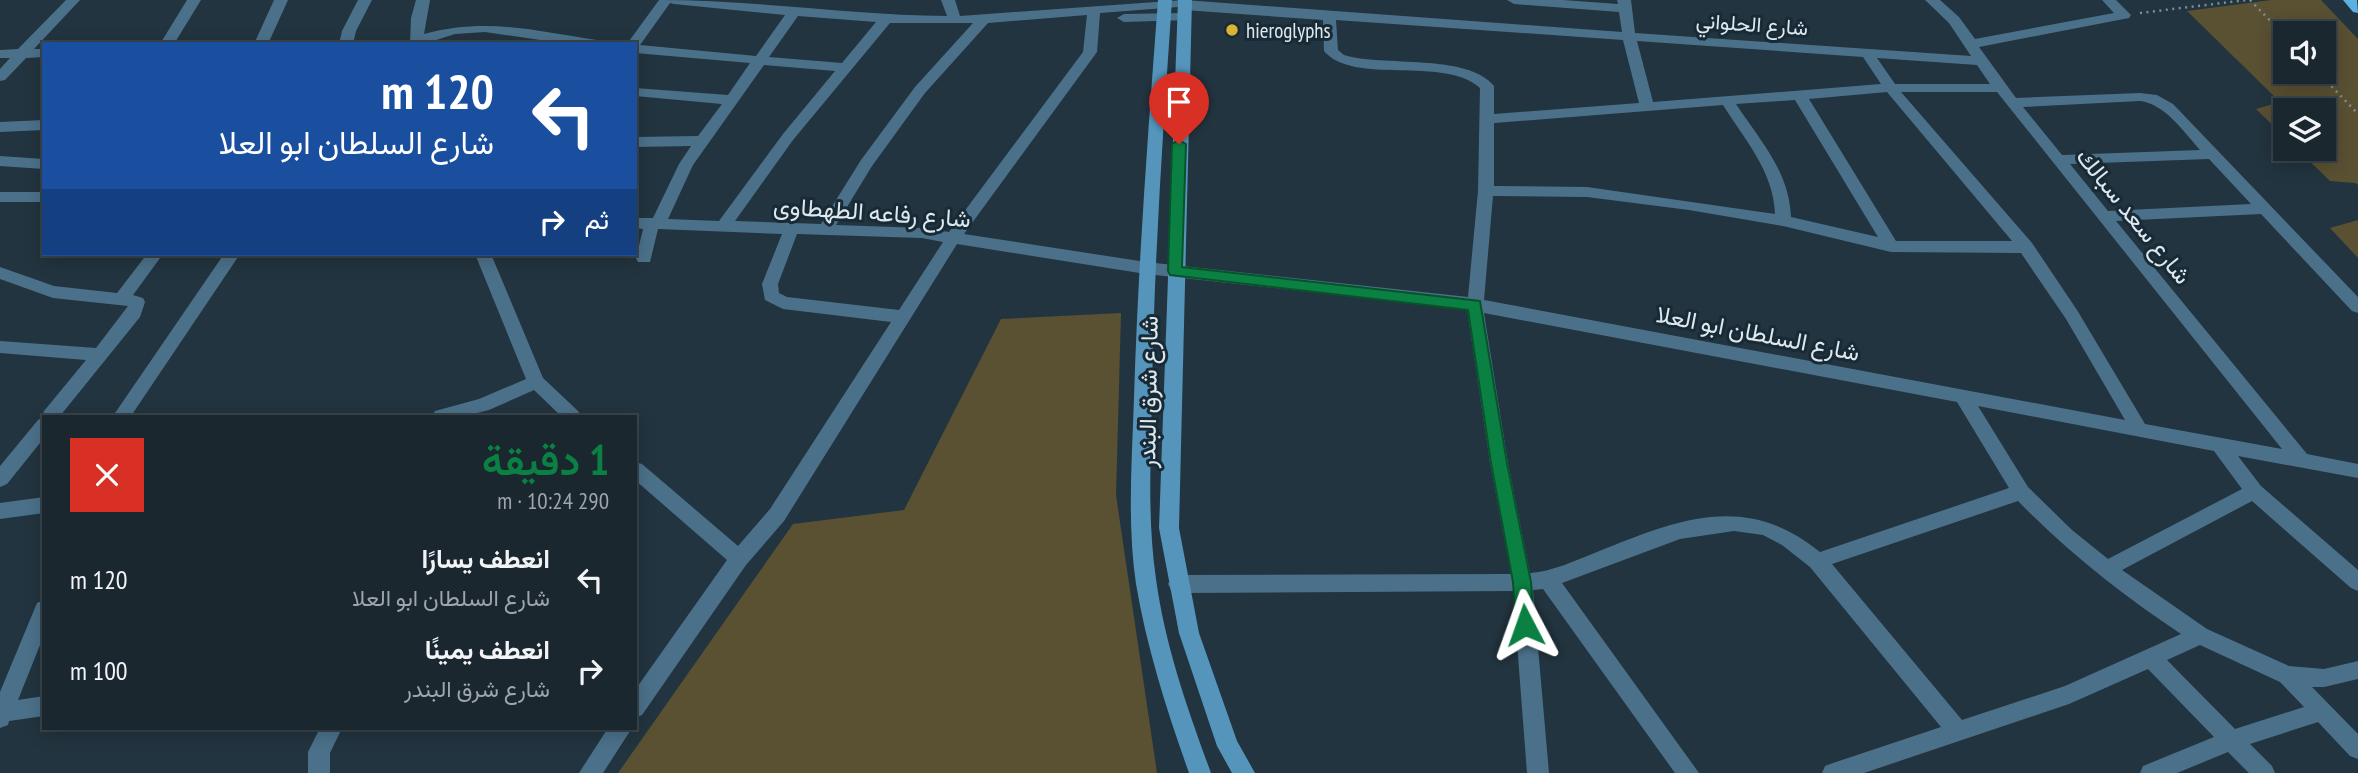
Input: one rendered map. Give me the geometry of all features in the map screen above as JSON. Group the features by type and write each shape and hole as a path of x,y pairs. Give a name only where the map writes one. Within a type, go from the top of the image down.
{"main road":[{"path":"2350,0 2358,9"},
{"name":"شارع شرق البندر","path":"1184,6 1169,528 1189,633 1228,746 1244,773"},
{"name":"شارع شرق البندر","path":"1164,7 1146,268 1140,529 1146,582 1173,699 1200,773"}],"street":[{"path":"0,77 73,0"},
{"path":"168,42 194,0"},
{"path":"262,42 281,0"},
{"path":"346,42 349,31 365,0"},
{"path":"423,0 417,42 472,28 581,42"},
{"path":"637,43 666,0"},
{"name":"شارع الحلواني","path":"674,0 886,19 955,20 1094,14 1184,6 1981,61"},
{"path":"948,0 955,20"},
{"path":"1021,0 1033,17"},
{"path":"1514,0 1624,5 1629,37 1647,105"},
{"name":"شارع سعد سبالك","path":"1932,0 1951,15 2012,103 2302,461"},
{"path":"2109,0 2124,15"},
{"path":"644,258 648,223 686,164 794,12"},
{"path":"637,705 740,559 777,515 953,238 1090,52 1094,14"},
{"path":"1971,44 2124,15"},
{"path":"1329,16 1331,51 1339,58 1352,62 1464,73 1482,80 1488,88 1486,191 1475,305 1499,463 1522,582 1538,773"},
{"path":"724,225 788,137 886,19"},
{"path":"826,228 866,163 920,90 984,19"},
{"path":"637,46 847,68"},
{"path":"0,54 42,53"},
{"path":"1868,54 1888,88 2026,247 2080,327 2139,429"},
{"path":"1487,119 1888,88 2002,88"},
{"path":"637,92 731,100"},
{"path":"1800,96 1891,246"},
{"path":"1726,99 1774,173 1782,195 1783,221"},
{"path":"2012,103 2151,99 2168,107 2358,307"},
{"path":"0,127 42,125"},
{"path":"637,142 703,141"},
{"path":"2059,160 2211,154"},
{"path":"0,161 42,164"},
{"path":"1486,191 1587,192 1783,221 1891,246 2026,247"},
{"path":"0,197 42,197"},
{"path":"2105,216 2263,209"},
{"name":"شارع رفاعه الطهطاوى","path":"648,223 922,233 1146,268"},
{"path":"792,227 770,284 771,296 783,303 905,317"},
{"path":"121,299 153,256"},
{"path":"123,415 231,256"},
{"path":"490,256 536,382 571,415"},
{"name":"شارع السلطان ابو العلا","path":"1146,268 1475,305 2358,471"},
{"path":"0,273 53,292 137,302 138,307 51,415"},
{"path":"0,346 100,355"},
{"path":"445,415 483,405 536,382"},
{"path":"1962,396 2021,492 2105,570 2200,635 2287,676 2324,678 2358,670"},
{"path":"0,479 42,427"},
{"path":"2220,445 2254,491 2358,582"},
{"path":"637,472 740,559"},
{"path":"2105,570 2254,491"},
{"path":"1817,561 2021,492"},
{"path":"0,511 42,505"},
{"path":"1178,584 1548,580 1702,524 1733,522 1759,526 1779,534 1817,561 1958,731"},
{"path":"1548,580 1688,773"},
{"path":"1,715 42,614"},
{"path":"1833,773 2069,694 2200,635"},
{"path":"2151,657 2264,773"},
{"path":"2287,676 2358,749"},
{"path":"1,715 42,706"},
{"path":"2151,773 2231,740 2320,712"},
{"path":"320,773 319,752 330,730"},
{"path":"590,773 620,730"}],"path":[{"path":"2124,15 2249,0 2273,24"},
{"path":"2329,84 2358,114"}],"shaded area":[{"path":"2271,0 2321,0 2358,39 2358,185 2330,181 2309,161 2336,161 2336,98 2276,98 2187,11"},
{"path":"2273,104 2273,125 2256,109"},
{"path":"2358,220 2358,258 2330,228"},
{"path":"1121,313 1116,495 1157,773 618,773 793,524 904,510 1001,319"}],"place":[{"name":"hieroglyphs","path":"1232,30"}],"route":[{"path":"1179,144 1175,271 1450,300 1475,305 1499,463 1522,582 1525,625"}]}
